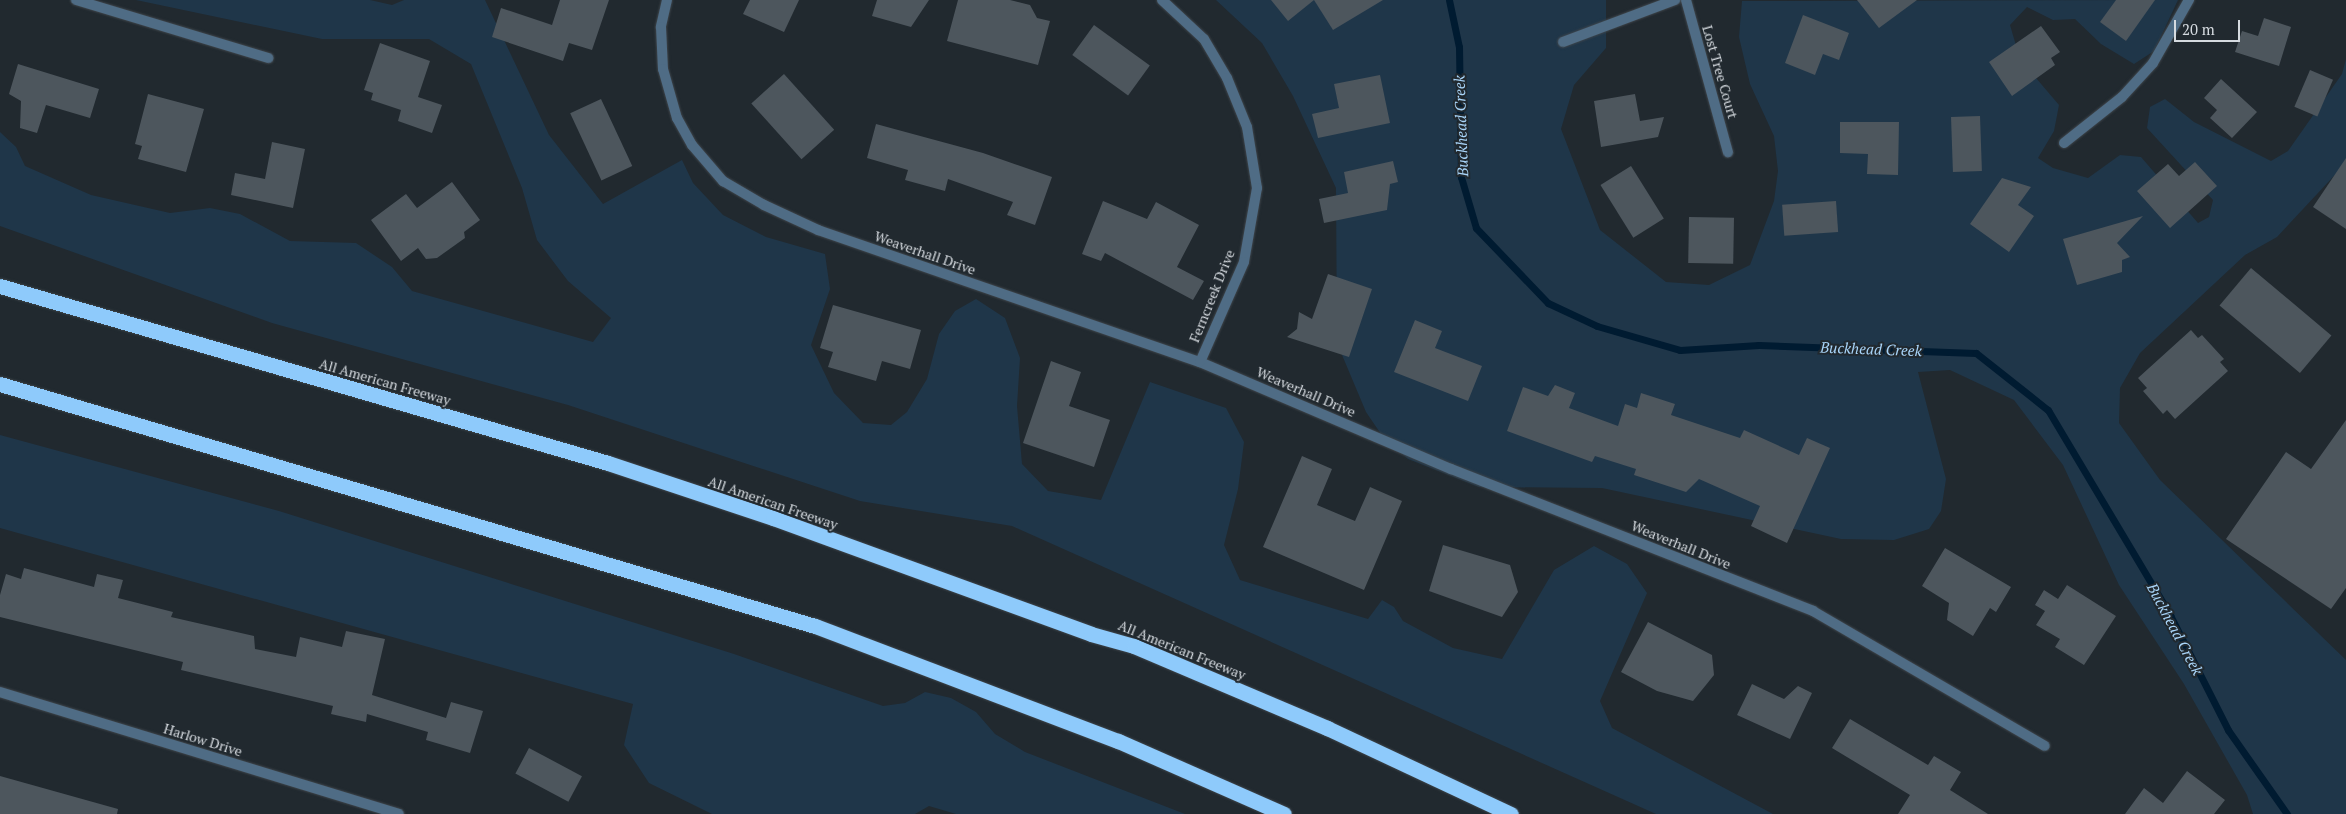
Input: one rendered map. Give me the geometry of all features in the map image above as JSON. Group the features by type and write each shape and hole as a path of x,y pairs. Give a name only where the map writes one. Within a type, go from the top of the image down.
{"highway":[{"name":"All American Freeway","path":"0,286 608,463 773,518 1209,676 1511,814"},
{"path":"0,384 815,626 1118,741 1284,814"}],"street":[{"path":"76,0 268,58"},
{"name":"Weaverhall Drive","path":"667,0 661,27 663,69 677,118 692,146 723,181 818,230 1200,362 1451,469 1813,611 2045,746"},
{"name":"Ferncreek Drive","path":"1162,0 1204,39 1227,78 1247,128 1257,188 1244,262 1200,362"},
{"path":"1563,42 1675,0"},
{"name":"Lost Tree Court","path":"1686,0 1728,152"},
{"path":"2064,142 2122,97 2153,63 2189,0"},
{"name":"Harlow Drive","path":"0,692 398,814"}],"shaded area":[{"path":"136,0 370,0 392,5 404,0 485,0 549,135 603,204 682,160 693,183 723,215 766,237 825,254 830,289 811,345 834,393 863,423 891,425 907,412 927,379 939,334 955,311 976,299 1005,318 1020,358 1017,406 1022,464 1048,491 1101,500 1150,382 1226,408 1244,442 1238,489 1224,545 1240,580 1368,619 1382,600 1394,607 1403,621 1453,648 1502,659 1554,570 1594,546 1627,564 1647,593 1600,701 1612,728 1773,814 1656,814 1012,526 860,501 568,405 272,323 0,226 0,132 16,147 25,166 91,195 170,213 210,208 240,214 290,241 356,243 392,267 412,291 593,342 611,318 568,281 537,240 522,188 471,64 429,39 322,39"},
{"path":"1216,0 1606,0 1606,48 1574,85 1561,129 1600,230 1666,282 1709,285 1750,265 1774,201 1778,171 1774,136 1750,84 1739,37 1742,1 2178,0 2154,51 2134,64 2101,44 2075,19 2053,20 2027,7 2010,25 2020,59 2059,105 2054,131 2038,158 2053,168 2088,178 2120,155 2141,157 2198,223 2209,217 2213,200 2147,128 2150,107 2165,99 2194,122 2271,161 2288,151 2342,74 2346,59 2346,163 2277,237 2245,255 2140,353 2120,388 2119,423 2160,480 2346,660 2346,814 2253,814 2247,795 2184,684 2119,585 2063,465 2014,400 1950,370 1918,372 1946,479 1941,511 1929,529 1894,540 1841,539 1602,488 1479,487 1408,459 1383,437 1366,412 1337,343 1336,188 1293,96 1262,43"},
{"path":"0,435 279,511 734,654 883,706 905,703 925,692 951,698 976,712 995,734 1025,752 1185,814 956,814 929,806 915,814 712,814 649,783 624,745 633,704 0,528"}],"building":[{"path":"560,0 609,0 592,50 569,43 563,61 492,37 501,8 552,25"},
{"path":"750,0 799,0 784,32 743,14"},
{"path":"877,0 929,0 911,27 872,16"},
{"path":"958,0 1010,0 1030,5 1037,18 1050,21 1038,65 947,41"},
{"path":"1271,0 1314,0 1288,21"},
{"path":"1314,0 1383,0 1333,30"},
{"path":"1857,0 1917,0 1879,28"},
{"path":"2116,0 2155,0 2126,41 2100,22"},
{"path":"1803,15 1849,33 1839,60 1823,54 1815,75 1785,63"},
{"path":"2264,18 2291,27 2279,66 2235,52 2242,31 2258,36"},
{"path":"1094,25 1150,66 1128,95 1072,55"},
{"path":"2041,26 2060,52 2051,58 2055,65 2012,96 1989,62"},
{"path":"380,43 430,61 418,97 442,105 432,133 398,121 401,110 371,100 373,93 364,90"},
{"path":"18,64 99,89 90,118 46,105 37,133 20,128 21,101 9,94"},
{"path":"2310,70 2333,80 2317,117 2294,107"},
{"path":"784,74 834,130 801,159 751,103"},
{"path":"1380,75 1390,123 1318,138 1312,114 1339,108 1334,84"},
{"path":"2221,79 2257,112 2232,138 2210,118 2217,110 2204,98"},
{"path":"148,94 204,109 186,172 138,159 142,146 135,144"},
{"path":"1635,94 1640,121 1664,117 1658,137 1601,147 1594,101"},
{"path":"601,99 632,166 601,180 570,113"},
{"path":"1980,116 1982,171 1953,172 1951,117"},
{"path":"1840,122 1899,122 1898,175 1867,174 1868,154 1840,153"},
{"path":"876,124 983,153 1052,177 1035,225 1007,215 1013,202 948,179 945,191 905,180 908,170 867,158"},
{"path":"272,142 305,149 293,208 231,195 235,173 265,179"},
{"path":"2346,158 2346,229 2313,207"},
{"path":"1393,161 1398,182 1390,184 1387,210 1324,223 1319,199 1348,193 1344,172"},
{"path":"2195,162 2217,186 2170,228 2137,191 2168,164 2179,176"},
{"path":"1631,166 1664,219 1633,238 1600,185"},
{"path":"2002,178 2031,187 2018,205 2034,216 2009,252 1970,224"},
{"path":"452,182 480,220 464,232 465,238 437,258 426,259 418,248 401,261 371,220 406,194 417,208"},
{"path":"1103,201 1147,219 1156,202 1199,225 1177,267 1204,281 1193,300 1105,253 1101,261 1082,254"},
{"path":"1836,201 1838,232 1784,236 1782,205"},
{"path":"2143,216 2117,243 2130,257 2122,260 2122,272 2077,285 2063,239"},
{"path":"1689,217 1734,218 1733,264 1688,263"},
{"path":"2251,268 2331,335 2300,373 2220,306"},
{"path":"1328,274 1372,289 1349,357 1287,337 1297,329 1299,312 1312,319"},
{"path":"833,305 921,330 910,369 882,361 876,381 828,367 833,352 820,348"},
{"path":"1415,320 1442,331 1435,348 1482,366 1468,401 1394,372"},
{"path":"2191,330 2198,338 2202,335 2224,359 2220,362 2228,371 2175,419 2167,410 2163,414 2143,391 2147,388 2138,378"},
{"path":"1051,361 1081,372 1069,406 1110,420 1094,467 1023,443"},
{"path":"1555,385 1575,393 1569,408 1618,426 1625,404 1637,408 1641,393 1675,404 1671,415 1740,438 1744,430 1799,455 1807,438 1830,448 1787,543 1751,526 1760,506 1699,479 1686,492 1634,475 1636,469 1595,456 1592,462 1507,431 1523,387 1548,396"},
{"path":"2346,420 2346,588 2331,609 2226,539 2286,452 2311,469"},
{"path":"1302,456 1332,469 1317,505 1355,521 1370,487 1402,501 1364,590 1263,547"},
{"path":"1443,545 1510,565 1518,592 1502,617 1429,591"},
{"path":"1945,548 2011,587 1996,612 1990,608 1973,636 1947,620 1949,603 1922,586"},
{"path":"24,568 94,587 97,574 123,580 118,598 173,612 171,617 254,636 255,649 296,657 300,637 342,647 346,631 385,639 372,695 446,718 451,702 483,711 470,753 426,740 428,732 367,714 366,722 331,714 333,706 181,670 183,662 0,617 0,595 6,574 21,579"},
{"path":"2067,585 2116,616 2084,665 2055,647 2060,639 2036,625 2045,611 2035,605 2044,590 2058,599"},
{"path":"1648,622 1712,655 1714,675 1693,701 1657,691 1621,672"},
{"path":"1752,684 1784,699 1798,686 1812,693 1790,739 1737,715"},
{"path":"1850,719 1928,765 1934,756 1961,772 1950,790 1988,814 1898,814 1910,795 1832,748"},
{"path":"529,748 582,776 568,802 515,774"},
{"path":"2187,771 2225,800 2214,814 2125,814 2144,788 2163,803"},
{"path":"0,776 118,809 117,814 0,814"}],"waterway":[{"name":"Buckhead Creek","path":"1449,0 1459,47 1461,177 1476,228 1548,303 1597,326 1680,350 1759,345 1976,353 2048,410 2170,615 2228,730 2287,814"}]}
